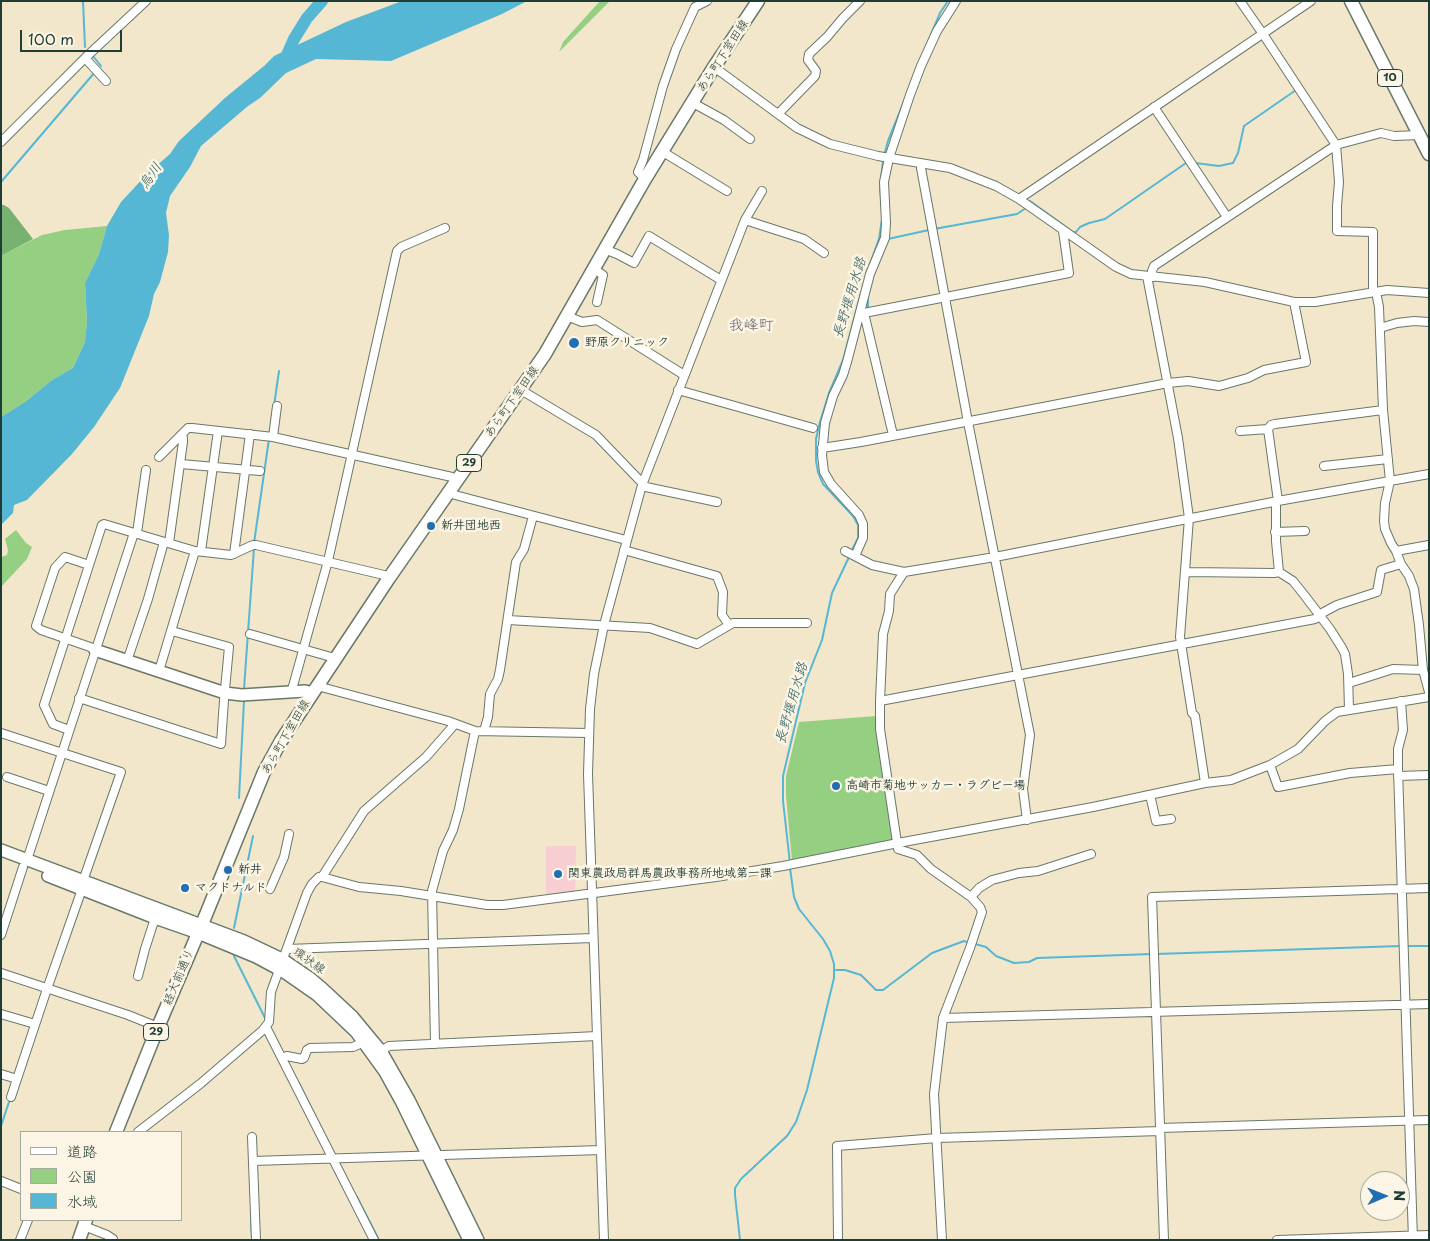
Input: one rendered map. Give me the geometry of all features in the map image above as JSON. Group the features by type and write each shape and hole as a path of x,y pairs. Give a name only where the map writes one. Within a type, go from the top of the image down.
{"main road":[{"name":"あら町下室田線","path":"200,929 264,772 281,741 389,578 545,354 645,179 714,67 758,1"},
{"name":"10","path":"1351,1 1427,149"},
{"name":"経大前通り","path":"116,1131 200,929"},
{"path":"79,1240 85,1223"}],"street":[{"path":"1,142 85,58 146,1"},
{"path":"645,179 638,172 676,49 695,7 708,1"},
{"path":"778,114 816,73 808,60 809,54 860,1"},
{"path":"956,1 937,31 921,66 889,158 884,182 885,238 870,274 862,312 843,376 826,416 822,448 823,467 827,479 859,515 863,524 863,538 850,554 872,565 904,572 1429,474"},
{"path":"1240,1 1336,145 1339,182 1337,232 1372,232 1375,292 1379,307 1383,410 1390,481 1385,503 1384,520 1388,536 1414,589 1423,670 1429,692"},
{"path":"1019,199 1311,1"},
{"path":"85,58 106,80"},
{"path":"714,67 805,133 830,144 889,158 950,168 996,186 1019,199 1116,268 1131,274 1205,282 1294,302 1314,302 1387,290 1429,293"},
{"path":"693,103 724,120 750,139"},
{"path":"1154,107 1227,217"},
{"path":"1205,783 1180,637 1189,518 1178,438 1150,276 1154,266 1336,145 1381,134 1394,136 1419,135"},
{"path":"663,152 728,191"},
{"path":"922,164 921,168 968,422 1030,735 1023,789 1027,820"},
{"path":"604,1240 588,774 590,709 594,674 604,625 642,485 721,280 746,220 762,191"},
{"path":"746,220 804,239 824,253"},
{"path":"292,692 328,561 397,251 401,247 445,228"},
{"path":"862,312 1069,273 1063,231"},
{"path":"604,250 634,263 649,236 721,280"},
{"path":"594,268 603,275 597,302"},
{"path":"822,448 1168,383 1188,381 1218,386 1248,378 1264,370 1306,362 1294,302"},
{"path":"862,312 894,435"},
{"path":"567,316 582,322 596,320 684,375"},
{"path":"1380,328 1397,323 1429,322"},
{"path":"520,390 596,435 642,485 717,502"},
{"path":"678,390 813,428"},
{"path":"273,437 277,406"},
{"path":"1240,431 1268,429 1271,425 1275,424 1383,410"},
{"path":"159,457 188,428 192,428 273,437 452,477 457,480"},
{"path":"1268,429 1277,502 1276,532 1280,572 1292,582 1330,628 1342,648 1346,660 1349,683 1349,709"},
{"path":"159,671 198,551 218,431"},
{"path":"234,554 250,434"},
{"path":"127,661 167,542 184,442 181,435"},
{"path":"1324,466 1388,459"},
{"path":"180,464 260,471"},
{"path":"1,935 4,914 25,863 135,533 146,470"},
{"path":"450,491 455,495 626,540"},
{"path":"484,730 488,717 490,694 498,679 500,670 516,562 524,549 532,516"},
{"path":"69,730 52,724 44,705 102,525 104,524 198,551 231,555 256,545 328,561 384,575 389,578"},
{"path":"1276,532 1305,531"},
{"path":"1396,551 1429,545"},
{"path":"624,550 717,576 723,592 722,615 729,625"},
{"path":"89,565 65,557 55,568 36,626 41,630 95,650 225,693 242,695 315,689 455,724 475,731 589,733"},
{"path":"880,701 1315,619 1343,602 1378,592 1381,570 1401,564"},
{"path":"904,572 890,594 889,611 883,634 880,701 880,729 898,849 917,855 931,868 971,897 982,912 943,1018 934,1094 942,1240"},
{"path":"1186,572 1280,572"},
{"path":"508,620 650,628 697,644 729,625 738,622 807,624"},
{"path":"79,698 221,744 229,647 172,631"},
{"path":"250,634 335,659"},
{"path":"1349,683 1393,669 1423,670"},
{"path":"322,877 359,887 401,891 503,906 790,865 1027,820 1205,783 1231,780 1270,765 1298,749 1325,721 1337,712 1429,697"},
{"path":"1401,701 1404,730 1398,748 1398,773 1413,1238"},
{"path":"139,1131 194,1089 266,1027 270,1018 270,992 307,893 316,880 322,877 364,811 426,757 455,724"},
{"path":"435,1044 431,896 443,851 453,830 459,809 475,731"},
{"path":"1,733 121,772 11,1097"},
{"path":"1270,765 1278,788 1350,772 1429,774"},
{"path":"7,778 49,791"},
{"path":"1150,795 1156,821 1171,819"},
{"path":"270,890 284,857 289,834"},
{"name":"環状線","path":"1,850 25,863 200,929 256,957 283,959 310,978 352,1016 381,1051 410,1100 469,1240"},
{"path":"971,897 979,888 992,880 1038,871 1091,854"},
{"name":"環状線","path":"1,858 25,863"},
{"name":"環状線","path":"83,885 155,918 200,929"},
{"path":"1164,1240 1152,897 1429,888"},
{"path":"138,976 155,918"},
{"path":"283,959 433,944 593,938"},
{"name":"環状線","path":"283,959 305,986 344,1020 364,1042 389,1080 478,1240"},
{"path":"1,973 128,1015 158,1027"},
{"path":"943,1018 1429,1004"},
{"path":"1,1014 35,1024"},
{"path":"266,1027 374,1240"},
{"path":"381,1051 389,1046 597,1036"},
{"path":"282,1058 287,1056 302,1059 310,1048 352,1047 364,1042"},
{"path":"1,1074 17,1079"},
{"path":"838,1240 837,1146 937,1138 1429,1120"},
{"path":"252,1137 256,1240"},
{"path":"254,1161 601,1150"},
{"path":"1,1181 20,1189"},
{"path":"20,1240 28,1221"},
{"path":"85,1223 113,1239"},
{"path":"1277,1240 1413,1238 1429,1235"}],"shaded area":[{"path":"546,846 576,846 575,893 546,897"}],"green space":[{"path":"600,1 610,1 559,52 563,42"},
{"path":"1,205 9,208 33,239 1,256"},
{"path":"107,226 99,254 85,283 87,321 85,342 73,368 52,380 25,402 1,417 1,256 42,235 65,230"},
{"path":"16,530 26,543 32,547 27,559 1,587 1,557 7,555 8,550 5,539"},
{"name":"高崎市菊地サッカー・ラグビー場","path":"876,716 896,839 792,861 786,776 799,722"}],"water":[{"name":"烏川","path":"402,1 527,1 502,14 391,61 316,59 286,73 260,98 201,146 190,167 170,196 166,213 169,235 168,252 149,316 120,388 94,427 72,454 27,500 14,505 13,513 1,525 1,417 25,402 52,380 73,368 85,342 87,321 85,283 99,254 107,226 121,202 147,174 170,154 179,141 274,56 346,22"}],"waterway":[{"path":"83,1 85,47"},
{"path":"283,64 294,39 307,18 322,1"},
{"name":"長野堰用水路","path":"924,51 940,13 948,1"},
{"path":"93,56 101,66"},
{"path":"1,182 95,72"},
{"path":"1195,163 1219,166 1233,163 1238,153 1244,126 1296,90"},
{"name":"長野堰用水路","path":"885,152 905,99"},
{"name":"長野堰用水路","path":"882,209 880,188 883,161"},
{"path":"1030,201 1073,232 1076,232 1080,227 1105,219 1186,163"},
{"path":"934,229 1017,214 1026,208"},
{"name":"長野堰用水路","path":"869,267 879,239 882,219"},
{"path":"888,239 929,230"},
{"name":"長野堰用水路","path":"851,552 858,538 858,525 853,516 823,484 816,461 816,439 829,393 843,360 861,293"},
{"path":"868,295 868,307"},
{"path":"274,406 279,371"},
{"path":"254,543 269,439"},
{"path":"244,689 254,548"},
{"name":"長野堰用水路","path":"790,863 783,801 783,776 805,683 822,640 832,593 849,557"},
{"path":"239,798 244,701"},
{"path":"234,928 253,836"},
{"name":"長野堰用水路","path":"740,1240 735,1188 741,1179 787,1136 796,1122 807,1090 834,978 834,964 830,951 799,909 794,897 790,868"},
{"path":"836,970 845,970 861,975 876,990 883,990 932,953 964,941 969,943"},
{"path":"975,944 986,947 996,956 1014,963 1029,962 1037,958 1152,954"},
{"path":"1156,954 1401,946"},
{"path":"1406,946 1429,946"},
{"path":"234,956 265,1018"},
{"path":"299,1083 328,1142"},
{"path":"1,1126 10,1099"},
{"path":"357,1197 379,1240"},
{"path":"251,1218 252,1240"}],"place":[{"name":"野原クリニック","path":"574,343"},
{"name":"新井団地西","path":"431,526"},
{"name":"高崎市菊地サッカー・ラグビー場","path":"836,786"},
{"name":"新井","path":"228,870"},
{"name":"関東農政局群馬農政事務所地域第一課","path":"558,874"},
{"name":"マクドナルド","path":"185,888"}],"district":[{"name":"我峰町","path":"751,326"}]}
